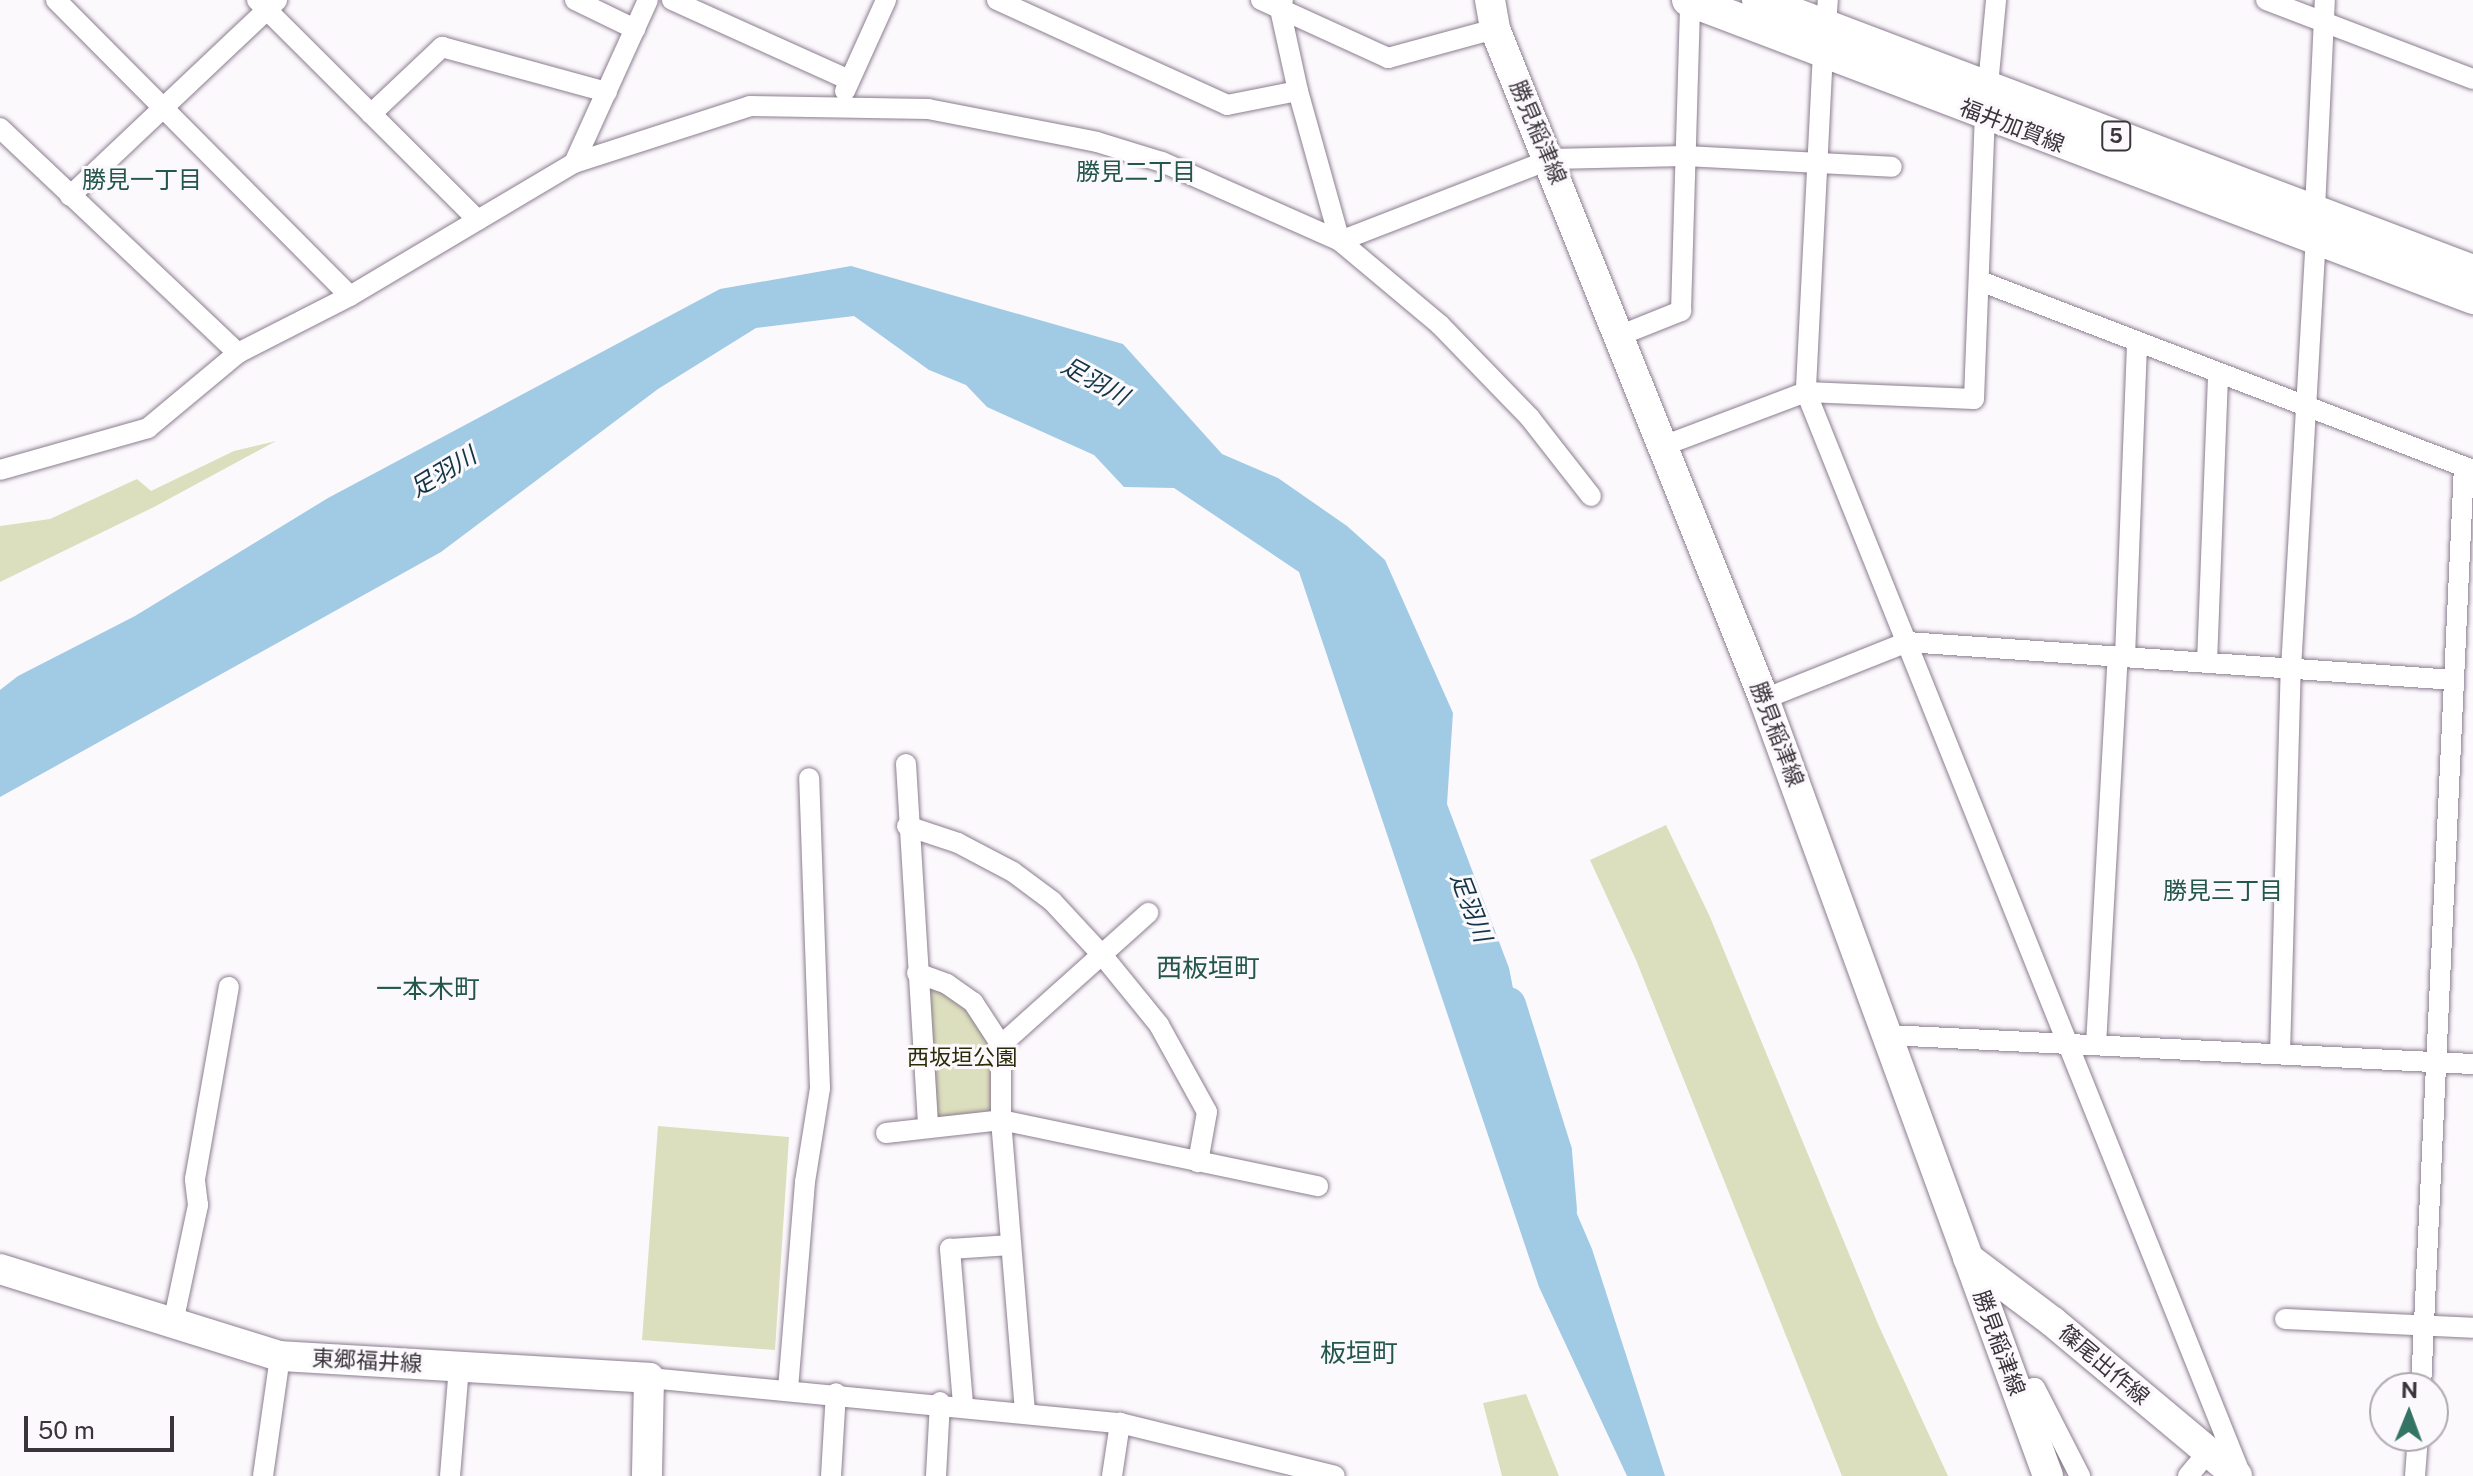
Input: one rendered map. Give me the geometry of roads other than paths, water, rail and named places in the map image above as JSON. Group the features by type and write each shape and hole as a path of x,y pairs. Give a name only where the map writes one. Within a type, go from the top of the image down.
{"main road":[{"name":"福井加賀線","path":"1689,0 1826,26"},
{"name":"福井加賀線","path":"1758,0 1826,26 1988,104 2316,224 2473,271"},
{"name":"勝見稲津線","path":"1492,14 1764,699 2048,1476"},
{"name":"福井加賀線","path":"2316,224 2473,298"},
{"name":"篠尾出作線","path":"1968,1258 2053,1322 2239,1476"},
{"name":"東郷福井線","path":"0,1269 280,1356 649,1378"},
{"path":"647,1476 649,1378"}],"street":[{"path":"56,0 350,296"},
{"path":"575,0 635,29"},
{"path":"574,163 648,0"},
{"path":"672,0 849,80"},
{"path":"838,106 886,0"},
{"path":"997,0 1227,105 1298,91"},
{"path":"1621,335 1681,311 1689,0"},
{"path":"1663,446 1806,392 1974,399 1996,0"},
{"path":"2266,0 2473,79"},
{"path":"2280,1054 2291,669 2325,0"},
{"path":"70,196 267,3 371,114 478,220"},
{"path":"1275,3 1340,241"},
{"path":"1275,3 1388,58 1492,14"},
{"path":"1826,26 1806,392 2072,1044 2239,1476"},
{"path":"371,114 442,47 607,92"},
{"path":"0,470 148,428 238,353 350,296 574,163 750,106 838,106 928,109 1097,142 1162,162 1340,241 1440,325 1530,418 1591,496"},
{"path":"0,128 238,353"},
{"path":"1340,241 1551,159 1685,156 1892,167"},
{"path":"1980,281 2469,468 2454,680 2422,1372"},
{"path":"2096,1045 2122,657 2137,342"},
{"path":"2207,663 2218,373"},
{"path":"1764,699 1907,642 2454,680"},
{"path":"906,764 907,826 928,1126"},
{"path":"788,1389 805,1182 820,1088 809,778"},
{"path":"907,826 958,843 1013,872 1052,901 1103,956 1159,1025 1207,1112 1198,1162"},
{"path":"1001,1045 1148,913"},
{"path":"917,973 947,984 973,1002 1001,1045 1001,1120 1025,1411"},
{"path":"173,1323 198,1205 195,1179 229,987"},
{"path":"1888,1035 2473,1064"},
{"path":"886,1133 1001,1120 1318,1186"},
{"path":"963,1404 950,1249 1011,1245"},
{"path":"2285,1319 2473,1328"},
{"path":"263,1476 280,1356"},
{"path":"450,1476 459,1367"},
{"path":"649,1378 963,1404 1120,1423 1335,1476"},
{"path":"2017,1392 2035,1388 2080,1476"},
{"path":"831,1476 836,1393"},
{"path":"936,1476 940,1402"},
{"path":"1112,1476 1120,1423"},
{"path":"2188,1476 2208,1452"},
{"path":"2415,1476 2417,1452"}],"water":[{"path":"851,266 1123,344 1222,454 1278,478 1347,526 1385,560 1453,713 1447,804 1509,968 1541,1130 1592,1249 1665,1476 1627,1476 1539,1287 1299,572 1174,488 1124,487 1094,455 987,407 966,385 929,370 854,316 756,328 658,389 441,552 0,797 0,690 18,676 135,616 328,498 720,289"}],"waterway":[{"name":"足羽川","path":"1508,1005 1554,1152 1559,1210"}],"district":[{"name":"勝見二丁目","path":"1136,172"},
{"name":"勝見一丁目","path":"142,180"},
{"name":"勝見三丁目","path":"2223,891"},
{"name":"西板垣町","path":"1208,968"},
{"name":"一本木町","path":"428,989"},
{"name":"板垣町","path":"1359,1353"}],"park label":[{"name":"西坂垣公園","path":"962,1058"}]}
